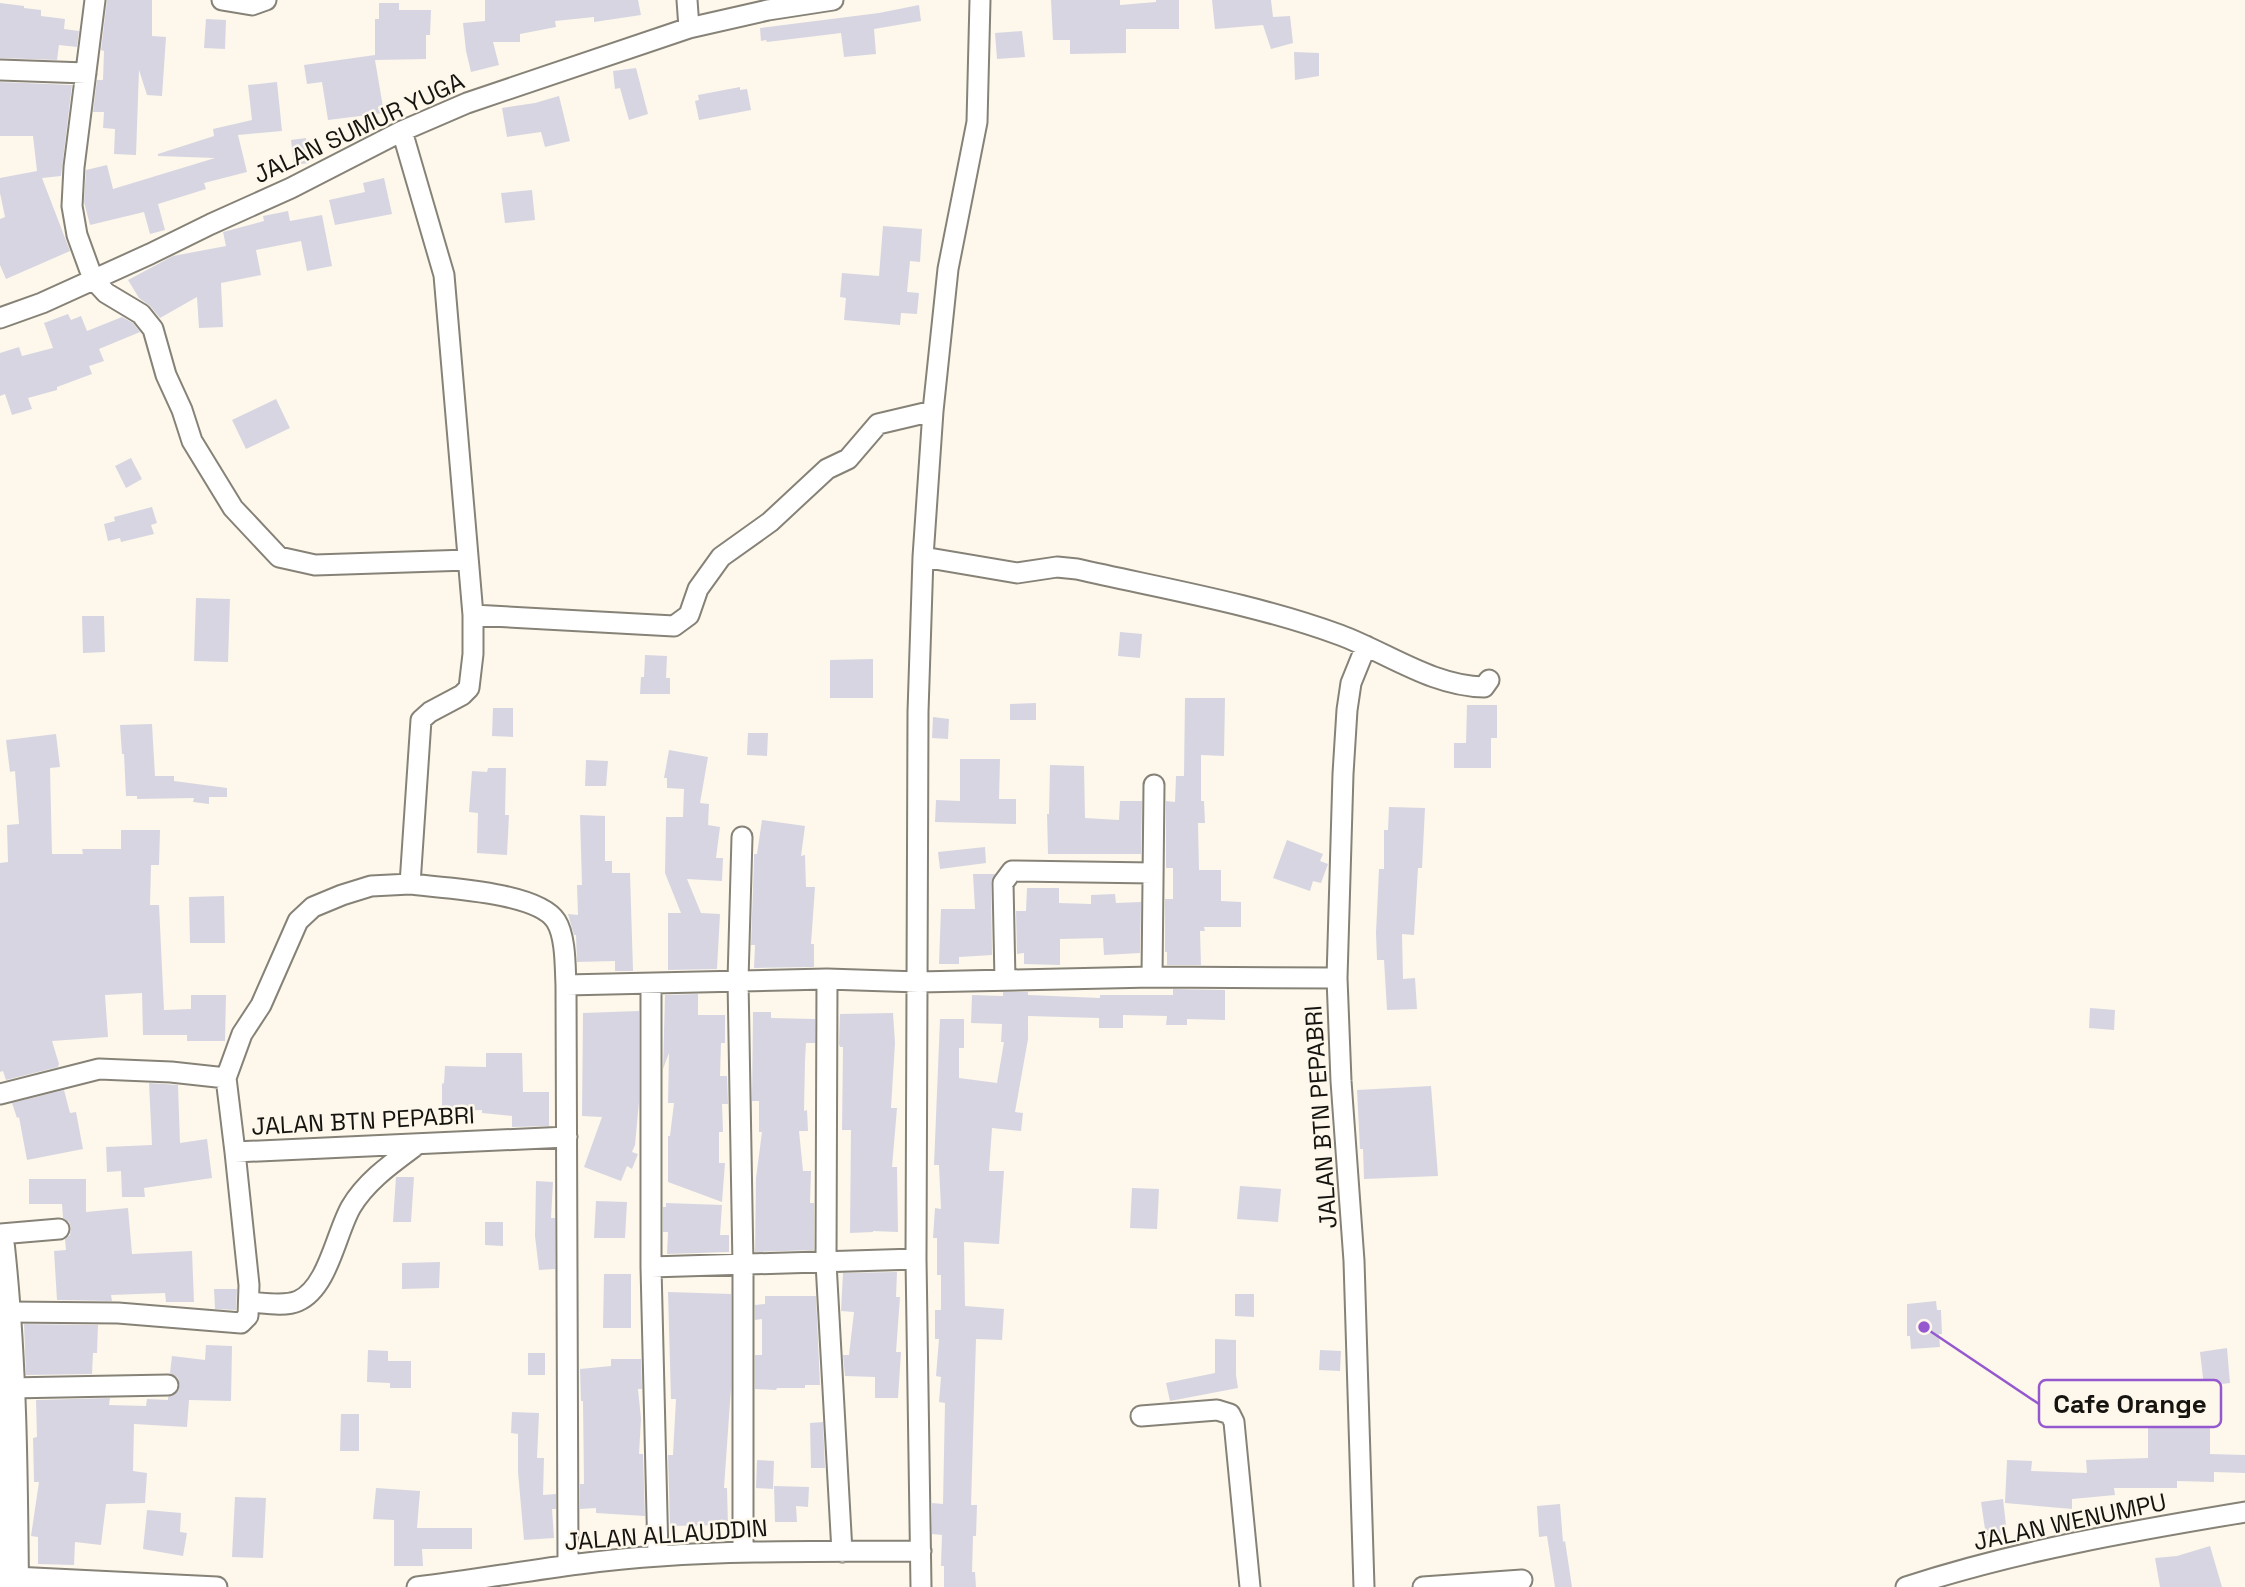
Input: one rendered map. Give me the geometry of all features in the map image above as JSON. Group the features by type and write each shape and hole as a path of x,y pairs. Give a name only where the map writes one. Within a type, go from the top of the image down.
{"street":[{"path":"94,0 72,206 77,235 93,279 106,293 141,314 153,329 166,375 182,410 191,441 233,508 279,558 315,565 468,560"},
{"path":"222,0 252,5 266,0"},
{"path":"687,0 689,28"},
{"name":"JALAN SUMUR YUGA","path":"0,318 42,303 291,188 402,131 467,103 689,28 768,10 833,0"},
{"path":"921,1587 916,1259 918,712 923,557 933,411 952,247 977,122 980,0"},
{"path":"0,70 86,73"},
{"path":"402,131 444,275 473,615 473,654 469,688 421,720 410,884"},
{"path":"473,615 674,626 689,615 698,589 720,557 770,522 827,469 848,458 878,424 933,411"},
{"path":"923,557 1017,573 1057,567 1077,569 1238,605 1340,635 1441,681 1466,687 1484,687 1489,680"},
{"path":"1337,978 1343,774 1348,710 1351,683 1366,646"},
{"path":"1152,977 1154,785"},
{"path":"742,837 738,981 743,1265 743,1552"},
{"path":"1004,980 1003,883 1012,871 1153,873"},
{"path":"234,1152 226,1078 242,1034 261,1005 298,921 313,907 371,886 410,884 501,895 535,906 556,920 565,949 566,985 568,1565"},
{"name":"JALAN BTN PEPABRI","path":"566,985 827,979 919,982 1152,977 1337,978 1341,1081 1354,1261 1364,1587"},
{"path":"827,979 826,1263 842,1552"},
{"path":"651,984 651,1267 658,1556"},
{"path":"0,1094 99,1069 226,1078"},
{"name":"JALAN BTN PEPABRI","path":"249,1302 234,1152 567,1136"},
{"path":"7,1312 118,1313 241,1323 248,1316 249,1302 278,1304 299,1301 314,1287 328,1264 352,1205 379,1173 418,1143"},
{"path":"0,1234 59,1229"},
{"path":"0,1247 7,1312 8,1547 14,1582 217,1587"},
{"path":"651,1267 916,1259"},
{"path":"9,1388 168,1385"},
{"path":"1141,1416 1217,1410 1230,1414 1234,1422 1250,1587"},
{"name":"JALAN WENUMPU","path":"1906,1587 1978,1566 2123,1533 2245,1513"},
{"name":"JALAN ALLAUDDIN","path":"416,1587 568,1565 658,1556 743,1552 921,1551"},
{"path":"1423,1587 1522,1580"}],"building":[{"path":"107,0 152,0 152,36 166,37 162,96 147,95 139,70 136,155 114,154 115,129 103,128 104,112 93,112 97,80 103,80 104,51 101,50"},
{"path":"485,0 638,0 641,15 594,22 594,17 555,21 556,27 520,34 520,42 493,42 499,65 471,72 463,23 485,21"},
{"path":"1051,0 1120,0 1120,5 1179,0 1179,29 1126,29 1126,53 1070,54 1070,40 1053,40"},
{"path":"1212,0 1271,0 1273,17 1290,16 1293,43 1271,49 1263,25 1215,29"},
{"path":"0,3 41,10 41,16 65,19 64,29 79,31 77,47 59,45 57,60 0,58"},
{"path":"379,3 399,3 399,10 431,10 430,35 426,35 426,59 375,60 384,113 328,120 322,82 307,84 304,65 375,55 375,19 379,19"},
{"path":"919,5 921,21 874,29 876,54 844,57 841,33 761,41 760,28 879,13"},
{"path":"206,19 226,20 225,49 204,48"},
{"path":"1022,31 1025,57 997,59 995,33"},
{"path":"1294,52 1319,53 1319,76 1295,80"},
{"path":"636,68 648,114 629,120 620,88 615,89 613,71"},
{"path":"0,82 72,85 61,176 42,178 70,251 6,279 0,265 0,219 5,217 0,178 37,171 33,136 0,136"},
{"path":"277,82 282,131 238,135 247,172 204,183 206,189 158,204 165,230 150,234 144,212 90,225 84,202 86,170 107,165 113,189 215,158 158,154 214,136 213,129 252,120 248,85"},
{"path":"740,87 740,90 747,89 751,110 699,120 695,101 699,100 698,95"},
{"path":"559,96 570,141 545,147 541,132 507,137 502,108"},
{"path":"306,138 309,163 294,165 291,140"},
{"path":"384,178 392,214 335,225 329,200 365,192 363,183"},
{"path":"532,190 535,220 505,223 501,193"},
{"path":"288,211 290,221 322,215 332,266 307,271 301,241 256,250 261,275 221,283 223,327 199,328 197,297 160,318 139,298 128,280 173,256 226,246 223,232 264,221 263,216"},
{"path":"883,226 922,229 920,262 910,261 907,292 919,293 917,314 901,313 900,325 844,320 846,298 840,297 842,273 879,276"},
{"path":"68,314 71,320 81,316 87,331 122,317 133,323 140,332 99,349 104,361 89,366 92,374 57,387 57,390 28,398 32,409 12,415 5,394 0,396 0,353 19,347 22,356 53,348 44,323"},
{"path":"276,399 290,428 246,449 232,420"},
{"path":"131,458 142,479 126,488 115,466"},
{"path":"152,507 157,523 151,525 154,534 121,542 120,538 108,541 104,524 115,521 114,517"},
{"path":"196,598 230,599 228,662 194,661"},
{"path":"82,616 104,616 105,652 83,653"},
{"path":"1120,632 1142,634 1140,658 1118,656"},
{"path":"645,655 667,656 666,678 670,678 670,694 640,694"},
{"path":"873,659 873,698 830,698 830,660"},
{"path":"1185,698 1225,698 1224,756 1201,755 1201,801 1204,801 1205,823 1198,823 1199,870 1221,870 1221,901 1241,902 1241,927 1204,927 1205,931 1200,931 1201,965 1167,965 1165,899 1173,899 1173,868 1166,868 1166,801 1175,802 1176,776 1184,776"},
{"path":"1036,703 1036,720 1010,720 1010,704"},
{"path":"1467,705 1497,705 1497,738 1491,738 1491,768 1454,768 1454,743 1466,743"},
{"path":"493,708 513,708 513,737 492,736"},
{"path":"933,717 949,719 948,739 932,738"},
{"path":"152,724 155,776 174,776 174,781 227,788 227,797 209,797 209,804 193,802 194,798 137,799 137,796 126,796 120,725"},
{"path":"748,733 768,733 767,756 747,755"},
{"path":"56,734 60,767 50,768 52,854 83,854 82,849 121,849 121,830 160,830 159,865 151,865 150,905 159,905 164,1010 191,1009 191,995 226,995 225,1041 187,1041 187,1035 143,1035 142,993 105,995 108,1037 52,1041 58,1067 6,1080 3,1071 0,1072 0,863 8,862 7,825 19,824 15,771 10,772 6,740"},
{"path":"669,750 708,757 700,803 709,804 708,825 720,827 716,858 723,858 722,881 687,879 701,913 720,914 717,969 668,970 668,913 681,913 665,873 666,817 683,817 684,789 667,788 667,778 664,778"},
{"path":"960,759 1000,759 999,799 1016,799 1016,824 935,822 936,800 960,801"},
{"path":"586,760 608,761 606,786 585,786"},
{"path":"1050,765 1084,766 1085,818 1119,820 1120,801 1142,801 1141,854 1048,854"},
{"path":"488,768 506,768 505,815 509,815 507,855 477,853 478,813 469,812 472,771 487,772"},
{"path":"1389,807 1425,808 1422,868 1418,868 1414,935 1402,934 1403,979 1415,978 1417,1009 1387,1010 1384,960 1377,960 1379,869 1384,869 1384,830 1388,830"},
{"path":"580,815 605,816 605,861 612,861 612,873 630,873 633,971 615,971 615,961 577,962 576,935 568,914 578,915 577,885 582,885"},
{"path":"762,820 805,826 801,856 805,855 806,887 815,887 811,944 814,944 814,967 754,968 755,945 751,945 754,854 757,854"},
{"path":"1287,840 1323,854 1320,861 1328,864 1321,883 1313,881 1310,891 1273,878"},
{"path":"985,847 986,863 940,869 938,852"},
{"path":"973,874 995,874 991,883 992,955 959,957 959,964 939,964 941,909 975,909"},
{"path":"1027,888 1059,888 1059,903 1091,904 1091,895 1115,894 1116,903 1141,902 1140,953 1104,955 1103,938 1060,939 1060,965 1024,964 1024,953 1017,954 1016,911 1026,911"},
{"path":"224,896 225,943 190,943 189,897"},
{"path":"1173,989 1225,990 1225,1020 1187,1019 1187,1025 1166,1025 1167,1016 1123,1015 1123,1028 1099,1028 1099,1018 1028,1016 1028,1039 1015,1112 1023,1113 1021,1131 992,1128 989,1171 1004,1171 999,1244 964,1242 965,1306 1004,1309 1002,1340 976,1339 971,1505 977,1505 972,1572 975,1572 976,1587 944,1587 944,1566 941,1566 942,1535 932,1534 932,1503 943,1504 945,1403 939,1402 941,1377 936,1376 939,1339 935,1339 935,1310 941,1310 941,1275 937,1275 937,1238 933,1238 935,1208 941,1209 939,1165 934,1165 940,1019 964,1019 964,1048 959,1048 959,1078 997,1083 1004,1042 1001,1042 1002,1024 971,1023 972,995 1003,996 1003,992 1028,992 1028,995 1100,998 1100,995 1173,995"},
{"path":"698,994 698,1015 725,1015 725,1043 721,1043 720,1076 727,1076 728,1104 722,1104 723,1132 719,1132 719,1163 725,1163 722,1202 668,1182 668,1136 674,1103 668,1103 669,1053 663,1069 665,995"},
{"path":"2090,1008 2115,1010 2114,1030 2089,1028"},
{"path":"639,1011 639,1102 632,1152 638,1154 632,1169 627,1166 621,1181 584,1167 602,1117 582,1116 583,1013"},
{"path":"753,1012 771,1012 771,1018 815,1019 815,1043 806,1043 804,1111 807,1110 808,1131 799,1131 803,1171 811,1171 810,1203 814,1203 814,1250 755,1252 756,1178 762,1132 759,1132 759,1101 752,1101"},
{"path":"893,1013 895,1043 891,1108 897,1108 892,1167 897,1167 898,1232 850,1233 851,1130 842,1130 843,1047 839,1044 840,1014"},
{"path":"486,1053 522,1053 523,1092 549,1092 549,1126 512,1127 512,1116 482,1113 482,1110 442,1111 445,1066 486,1067"},
{"path":"149,1083 178,1085 180,1143 207,1139 212,1178 144,1188 145,1197 122,1197 121,1171 107,1172 106,1147 152,1145"},
{"path":"1431,1086 1438,1176 1364,1179 1357,1090"},
{"path":"64,1090 70,1113 76,1112 83,1149 27,1160 19,1117 17,1118 12,1103"},
{"path":"396,1177 414,1177 411,1222 393,1222"},
{"path":"29,1179 86,1179 86,1212 128,1208 132,1254 192,1251 194,1302 166,1302 165,1293 111,1295 112,1301 57,1300 54,1251 66,1250 65,1239 70,1235 71,1227 63,1218 62,1204 29,1204"},
{"path":"536,1181 553,1182 551,1218 555,1218 555,1269 539,1270 535,1236"},
{"path":"1240,1186 1281,1189 1278,1222 1237,1219"},
{"path":"1132,1188 1159,1189 1157,1229 1130,1228"},
{"path":"596,1201 627,1202 625,1238 594,1238"},
{"path":"666,1203 722,1205 720,1235 729,1235 729,1252 667,1254 668,1232 663,1232 663,1207 666,1207"},
{"path":"485,1222 503,1222 503,1246 485,1245"},
{"path":"440,1262 439,1288 402,1289 402,1263"},
{"path":"897,1272 896,1297 900,1297 896,1352 901,1352 898,1398 875,1398 875,1377 845,1376 843,1355 849,1355 854,1312 841,1311 843,1273"},
{"path":"604,1274 631,1274 631,1328 603,1328"},
{"path":"214,1289 237,1289 236,1310 215,1309"},
{"path":"668,1292 731,1294 731,1388 724,1488 727,1488 728,1525 670,1526 668,1455 673,1455 676,1399 671,1399"},
{"path":"1235,1294 1254,1294 1254,1317 1235,1316"},
{"path":"765,1296 816,1296 820,1385 776,1390 755,1389 755,1355 762,1355 762,1319 755,1320 755,1305 765,1304"},
{"path":"1936,1301 1937,1310 1941,1310 1940,1347 1911,1349 1910,1336 1907,1336 1907,1304"},
{"path":"24,1324 98,1325 97,1353 93,1353 92,1374 26,1375"},
{"path":"1215,1339 1236,1340 1238,1388 1170,1401 1166,1383 1215,1373"},
{"path":"206,1345 232,1346 231,1401 189,1400 187,1427 134,1424 133,1471 147,1473 145,1503 106,1504 101,1545 75,1542 74,1565 38,1564 38,1537 31,1536 39,1482 34,1482 36,1400 110,1398 109,1405 146,1406 147,1399 168,1400 168,1397 178,1391 180,1385 178,1378 170,1373 172,1356 205,1360"},
{"path":"2227,1348 2230,1383 2204,1386 2200,1352"},
{"path":"368,1350 388,1351 388,1361 411,1361 411,1388 390,1388 390,1383 367,1382"},
{"path":"1320,1350 1341,1351 1340,1371 1319,1370"},
{"path":"528,1353 545,1353 545,1375 528,1375"},
{"path":"611,1359 641,1359 642,1389 638,1389 641,1419 639,1454 643,1454 645,1516 596,1513 596,1508 580,1509 580,1484 584,1484 580,1369 611,1366"},
{"path":"512,1412 539,1413 537,1458 544,1458 543,1495 556,1494 556,1509 552,1509 554,1538 524,1540 518,1472 518,1434 511,1433"},
{"path":"341,1414 359,1414 359,1451 340,1451"},
{"path":"823,1422 825,1468 811,1468 810,1423"},
{"path":"2148,1423 2210,1425 2210,1454 2245,1455 2245,1473 2214,1472 2214,1482 2177,1481 2177,1488 2114,1488 2115,1495 2072,1499 2072,1509 2005,1503 2007,1460 2032,1461 2031,1471 2087,1473 2086,1460 2148,1458"},
{"path":"757,1460 774,1461 773,1489 756,1488"},
{"path":"774,1486 809,1487 808,1507 796,1506 797,1522 775,1522"},
{"path":"376,1488 420,1491 417,1528 472,1528 472,1549 422,1549 423,1566 394,1566 394,1520 373,1519"},
{"path":"235,1497 266,1498 263,1558 232,1557"},
{"path":"2003,1499 2007,1534 1986,1536 1981,1502"},
{"path":"1560,1504 1563,1542 1565,1541 1572,1587 1555,1587 1547,1536 1539,1537 1537,1506"},
{"path":"147,1510 181,1513 180,1532 187,1533 183,1556 143,1549"},
{"path":"2210,1546 2222,1587 2160,1587 2155,1558 2177,1556"}],"place":[{"name":"Cafe Orange","path":"1924,1327"}]}
